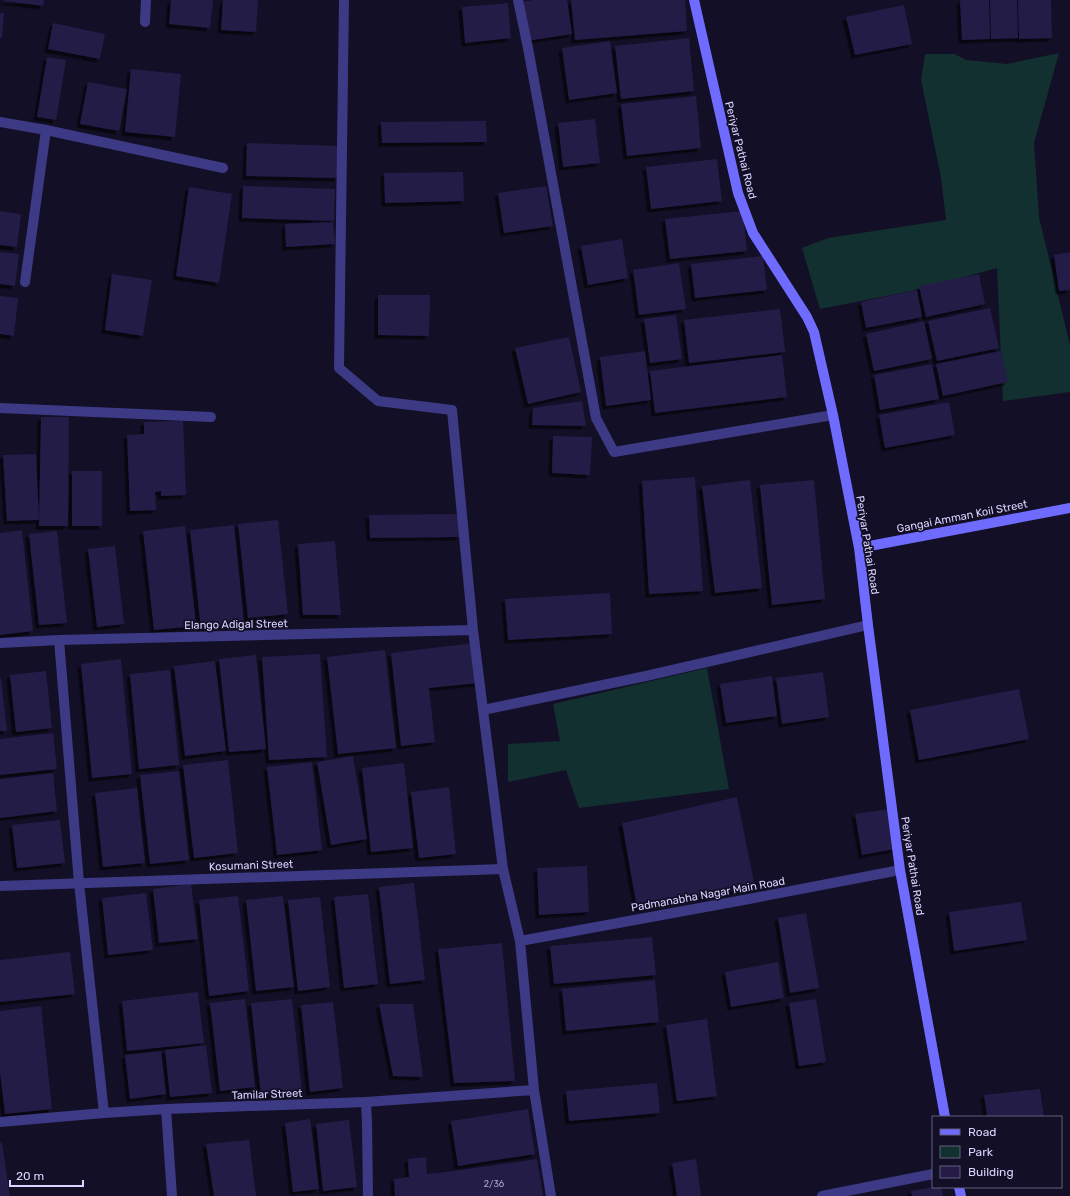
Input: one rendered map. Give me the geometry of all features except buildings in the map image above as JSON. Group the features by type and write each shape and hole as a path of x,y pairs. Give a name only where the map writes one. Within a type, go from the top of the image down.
{"street":[{"path":"145,22 146,0"},
{"path":"344,0 339,368 378,401 452,410 473,630 503,869 520,941 534,1090 550,1196"},
{"path":"518,0 596,418 614,452 833,414"},
{"name":"Periyar Pathai Road","path":"694,0 738,193 754,233 807,317 814,332 833,414 859,548 900,870 945,1116"},
{"path":"0,122 46,130 223,168"},
{"path":"25,282 46,130"},
{"path":"0,408 211,417"},
{"name":"Gangai Amman Koil Street","path":"859,548 1070,508"},
{"path":"483,710 646,676 868,625"},
{"name":"Elango Adigal Street","path":"0,643 59,640 473,630"},
{"path":"59,640 79,883 104,1113"},
{"name":"Kosumani Street","path":"0,886 503,869"},
{"name":"Padmanabha Nagar Main Road","path":"520,941 900,870"},
{"name":"Tamilar Street","path":"0,1122 166,1109 366,1102 534,1090"},
{"path":"366,1102 368,1196"},
{"path":"166,1109 172,1196"},
{"path":"822,1196 932,1174"}],"green space":[{"path":"1059,53 1034,143 1039,217 1070,345 1070,392 1003,401 997,268 917,290 820,309 802,248 828,238 946,220 941,177 921,80 925,54 955,54 966,60 1007,64"},
{"path":"707,668 729,789 579,808 566,770 508,782 508,744 560,741 553,704"}]}
